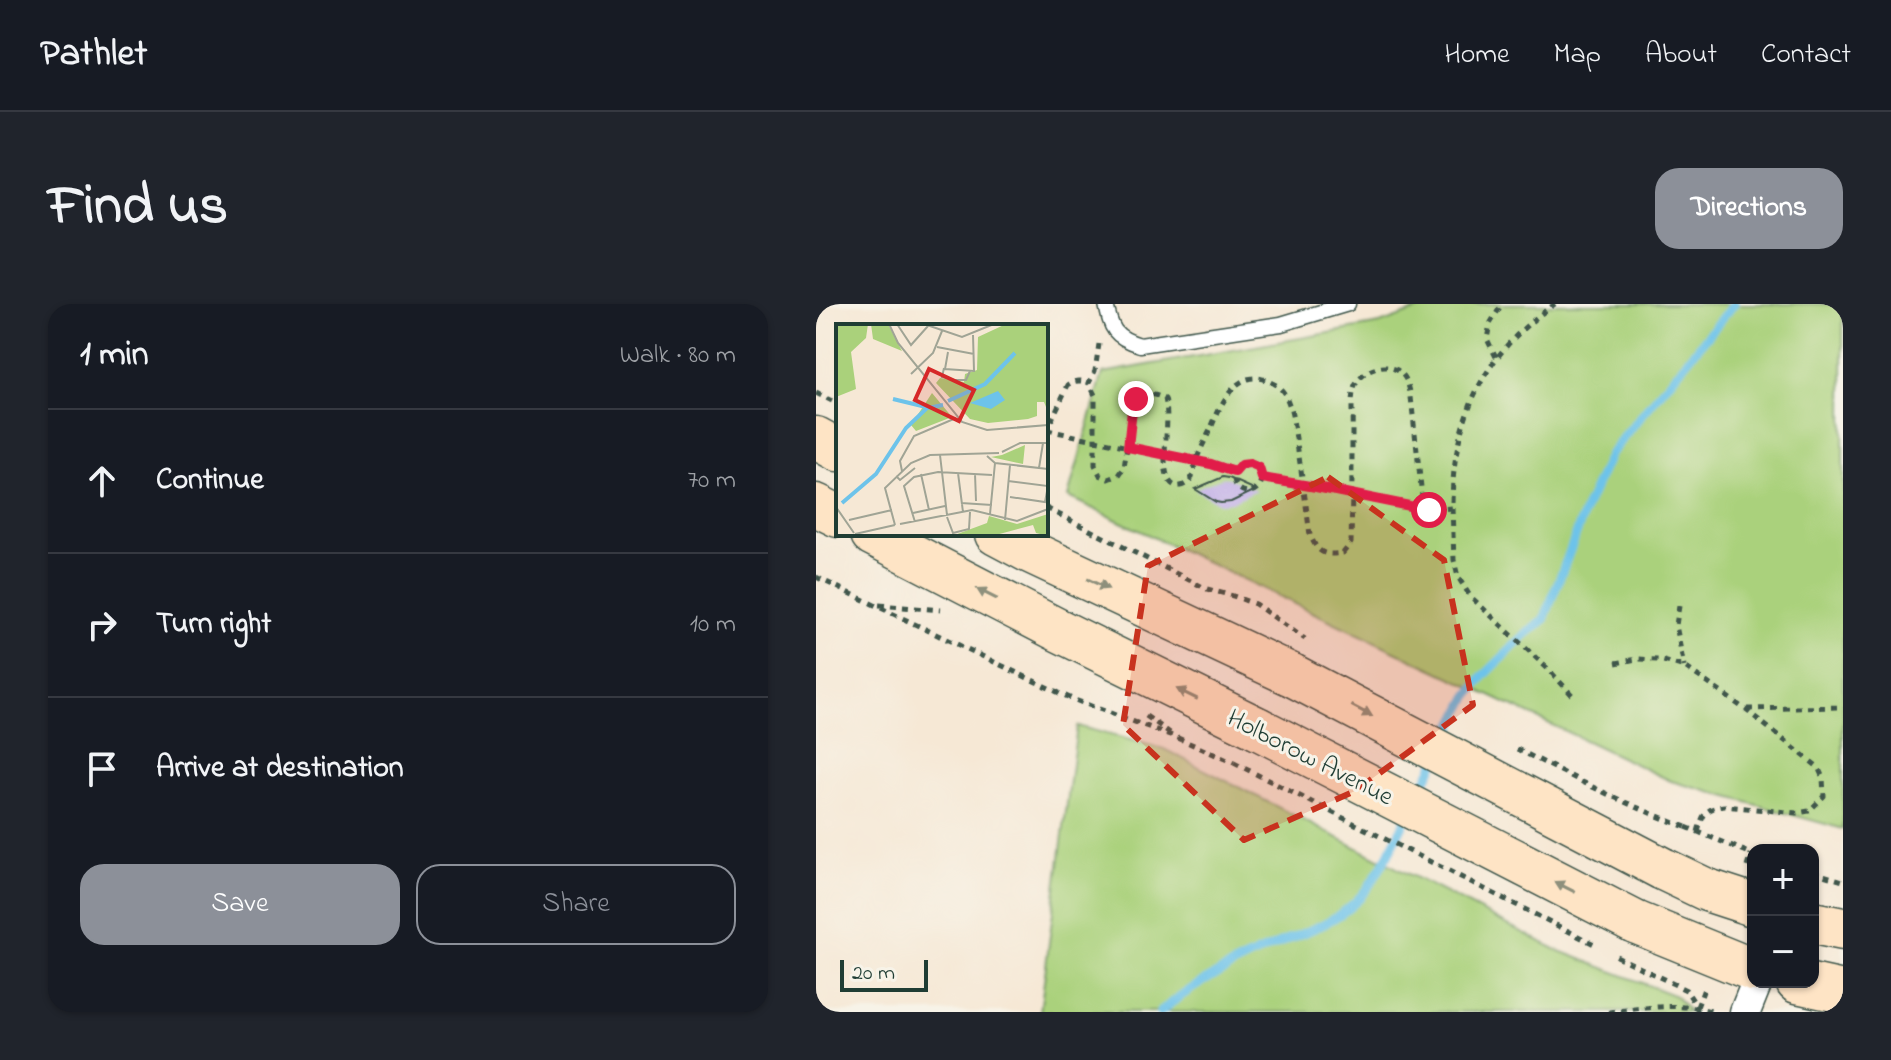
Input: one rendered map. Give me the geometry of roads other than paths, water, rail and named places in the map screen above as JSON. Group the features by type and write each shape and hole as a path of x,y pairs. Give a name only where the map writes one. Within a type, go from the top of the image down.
{"main road":[{"path":"816,438 836,449"},
{"path":"816,505 836,515"},
{"name":"Holborow Avenue","path":"876,536 1257,728 1626,939 1747,969"},
{"path":"1000,536 1028,551 1303,659 1663,869 1707,890 1747,903"},
{"path":"1819,924 1843,929"},
{"path":"1819,987 1843,992"}],"street":[{"path":"1745,1012 1755,988"}],"lane":[{"path":"1106,304 1111,327 1123,340 1140,345 1281,324 1348,304"}],"waterway":[{"path":"1444,743 1468,697 1484,676 1544,620 1587,505 1610,454 1734,304"},
{"path":"1417,797 1436,760"},
{"path":"1160,1012 1213,976 1342,913 1375,878 1407,817"}]}
